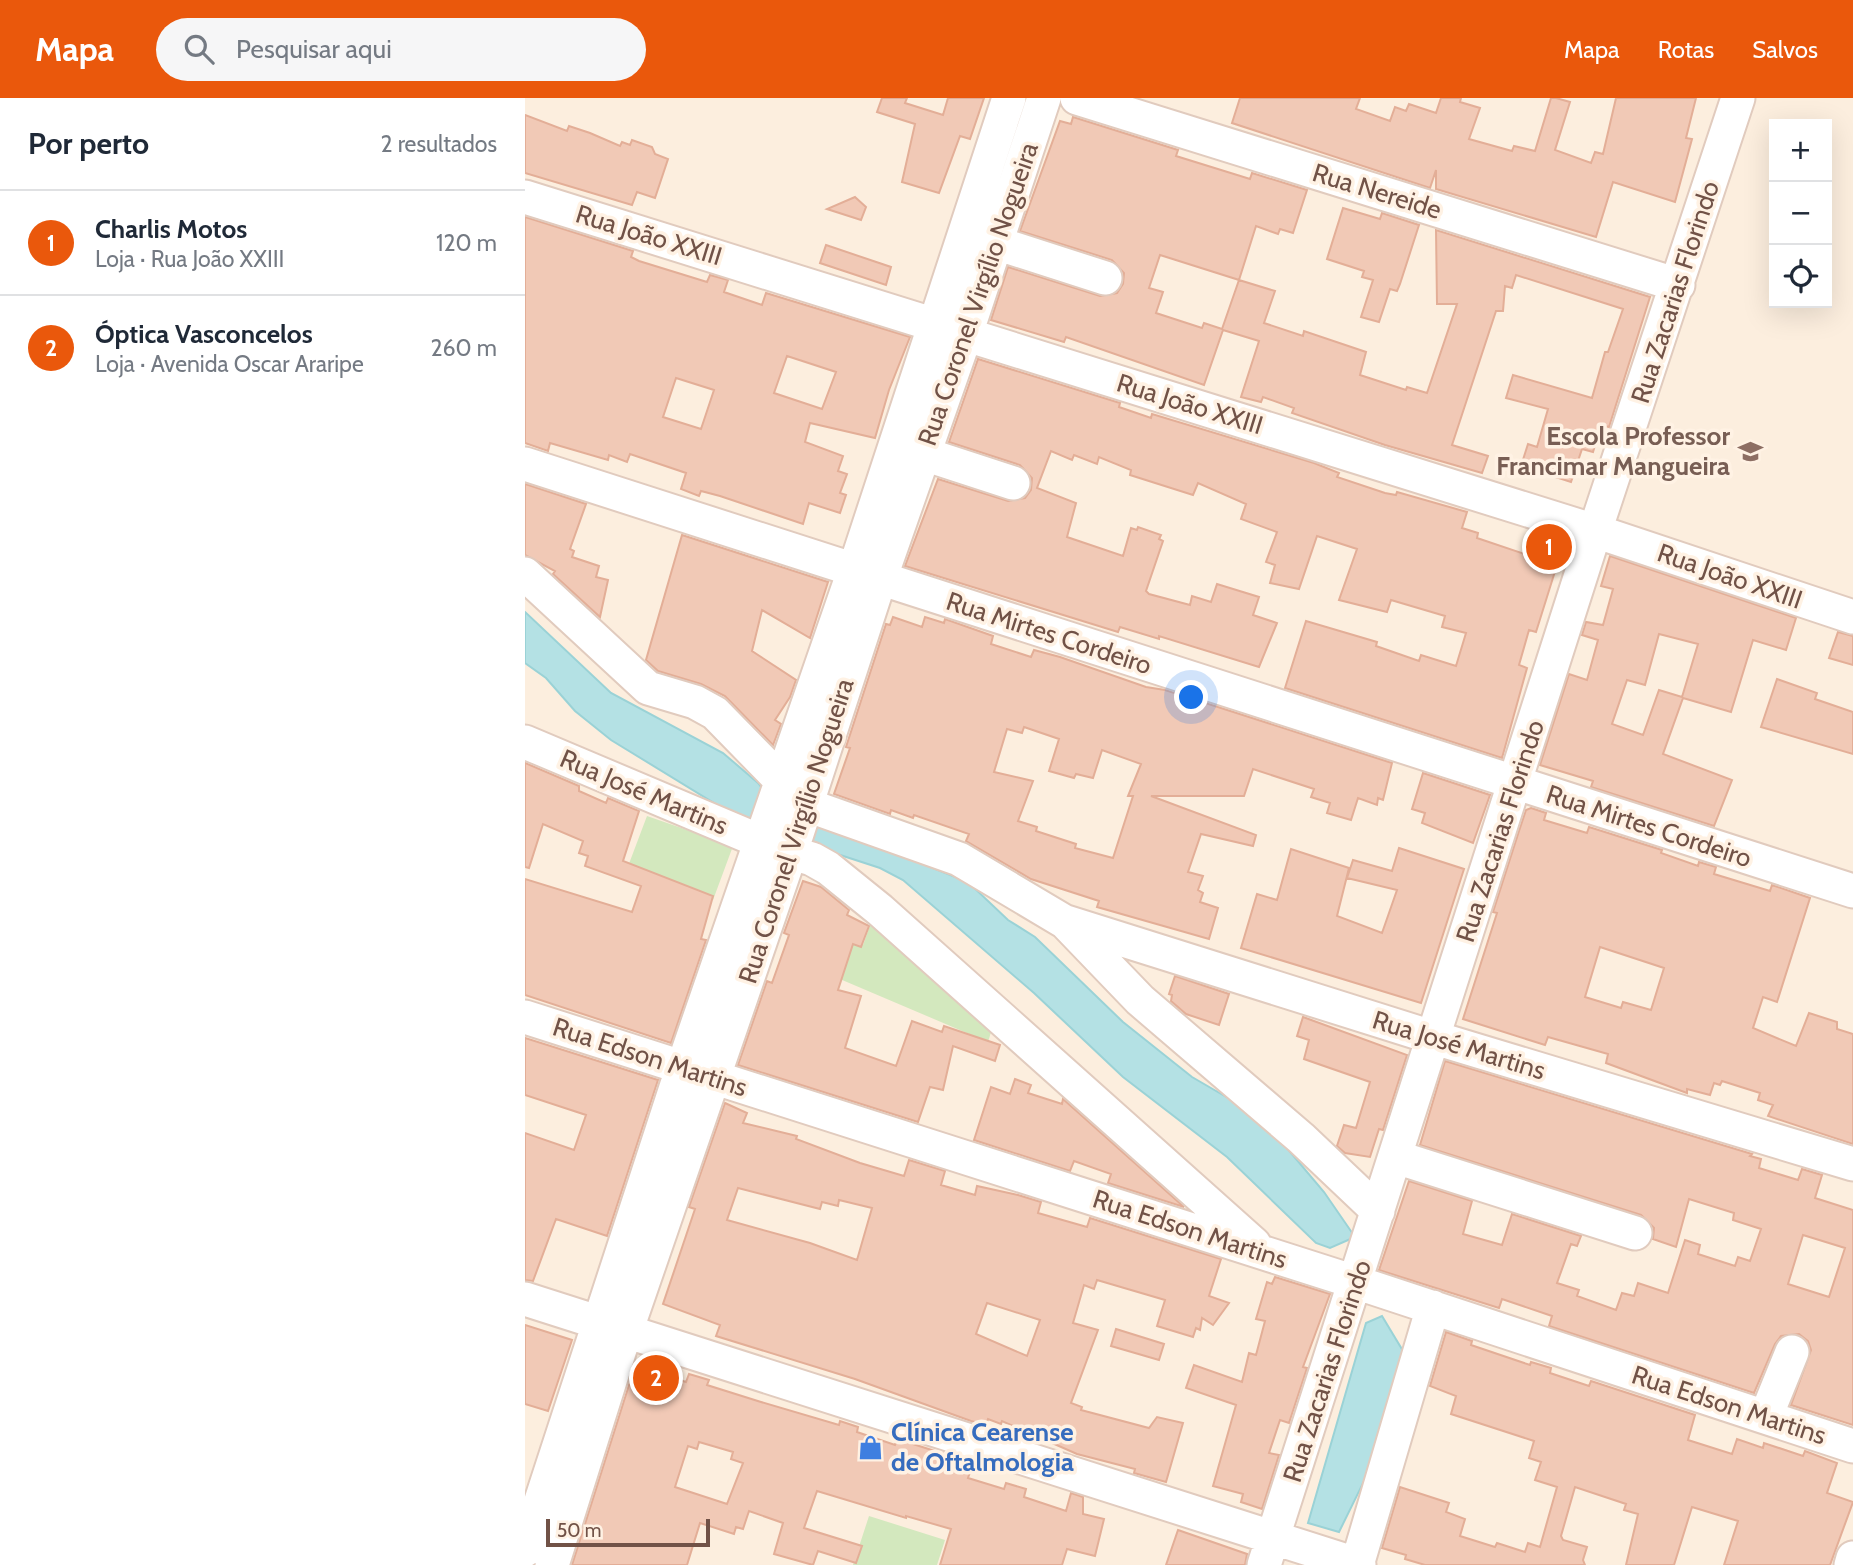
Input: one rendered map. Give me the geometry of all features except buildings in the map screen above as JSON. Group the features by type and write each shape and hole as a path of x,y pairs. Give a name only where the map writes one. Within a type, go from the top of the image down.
{"street":[{"name":"Rua Coronel Virgílio Nogueira","path":"525,1550 613,1327 777,847 804,804 935,323 1009,98"},
{"name":"Rua Coronel Virgílio Nogueira","path":"777,847 782,779 867,575 924,454 1044,98"},
{"name":"Rua Nereide","path":"1077,98 1678,285"},
{"name":"Rua Zacarias Florindo","path":"1268,1551 1435,1038 1595,531 1738,98"},
{"name":"Rua João XXIII","path":"525,197 1595,531 1853,617"},
{"path":"996,243 1105,278"},
{"path":"924,454 1013,483"},
{"name":"Rua Mirtes Cordeiro","path":"525,464 1853,891"},
{"name":"Rua José Martins","path":"525,574 648,688 708,708 782,779 804,804 960,859 1065,922 1435,1038 1853,1164"},
{"name":"Rua José Martins","path":"529,740 828,867 880,910 1264,1253"},
{"name":"Rua José Martins","path":"1065,922 1140,1000 1301,1138 1378,1212"},
{"name":"Rua Edson Martins","path":"525,1017 1433,1307 1853,1446"},
{"path":"1395,1157 1635,1233"},
{"path":"525,1299 1268,1551 1357,1565 1433,1307"},
{"name":"Rua Coronel Virgílio Nogueira","path":"552,1565 613,1327"},
{"path":"1766,1416 1793,1352"},
{"path":"1851,1565 1853,1558"}],"green space":[{"path":"647,816 733,846 713,900 627,869"},
{"path":"873,917 992,1029 988,1042 821,971 837,937 863,945"},
{"path":"869,1516 945,1540 937,1565 853,1565"}],"water":[{"path":"525,612 611,693 723,753 758,783 769,797 762,824 719,806 611,740 575,711 546,678 525,663"},
{"path":"816,826 838,830 968,882 1008,920 1035,937 1123,1022 1192,1077 1235,1102 1260,1123 1286,1147 1324,1192 1355,1237 1330,1248 1316,1243 1227,1157 1123,1077 1034,993 903,880 880,868 831,852 811,841"},
{"path":"1382,1316 1406,1356 1370,1469 1339,1532 1308,1523 1366,1323"}],"place":[{"name":"Escola Professor Francimar Mangueira","path":"1750,451"},
{"name":"Charlis Motos","path":"1549,547"},
{"name":"Óptica Vasconcelos","path":"656,1378"},
{"name":"Clínica Cearense de Oftalmologia","path":"871,1447"}]}
